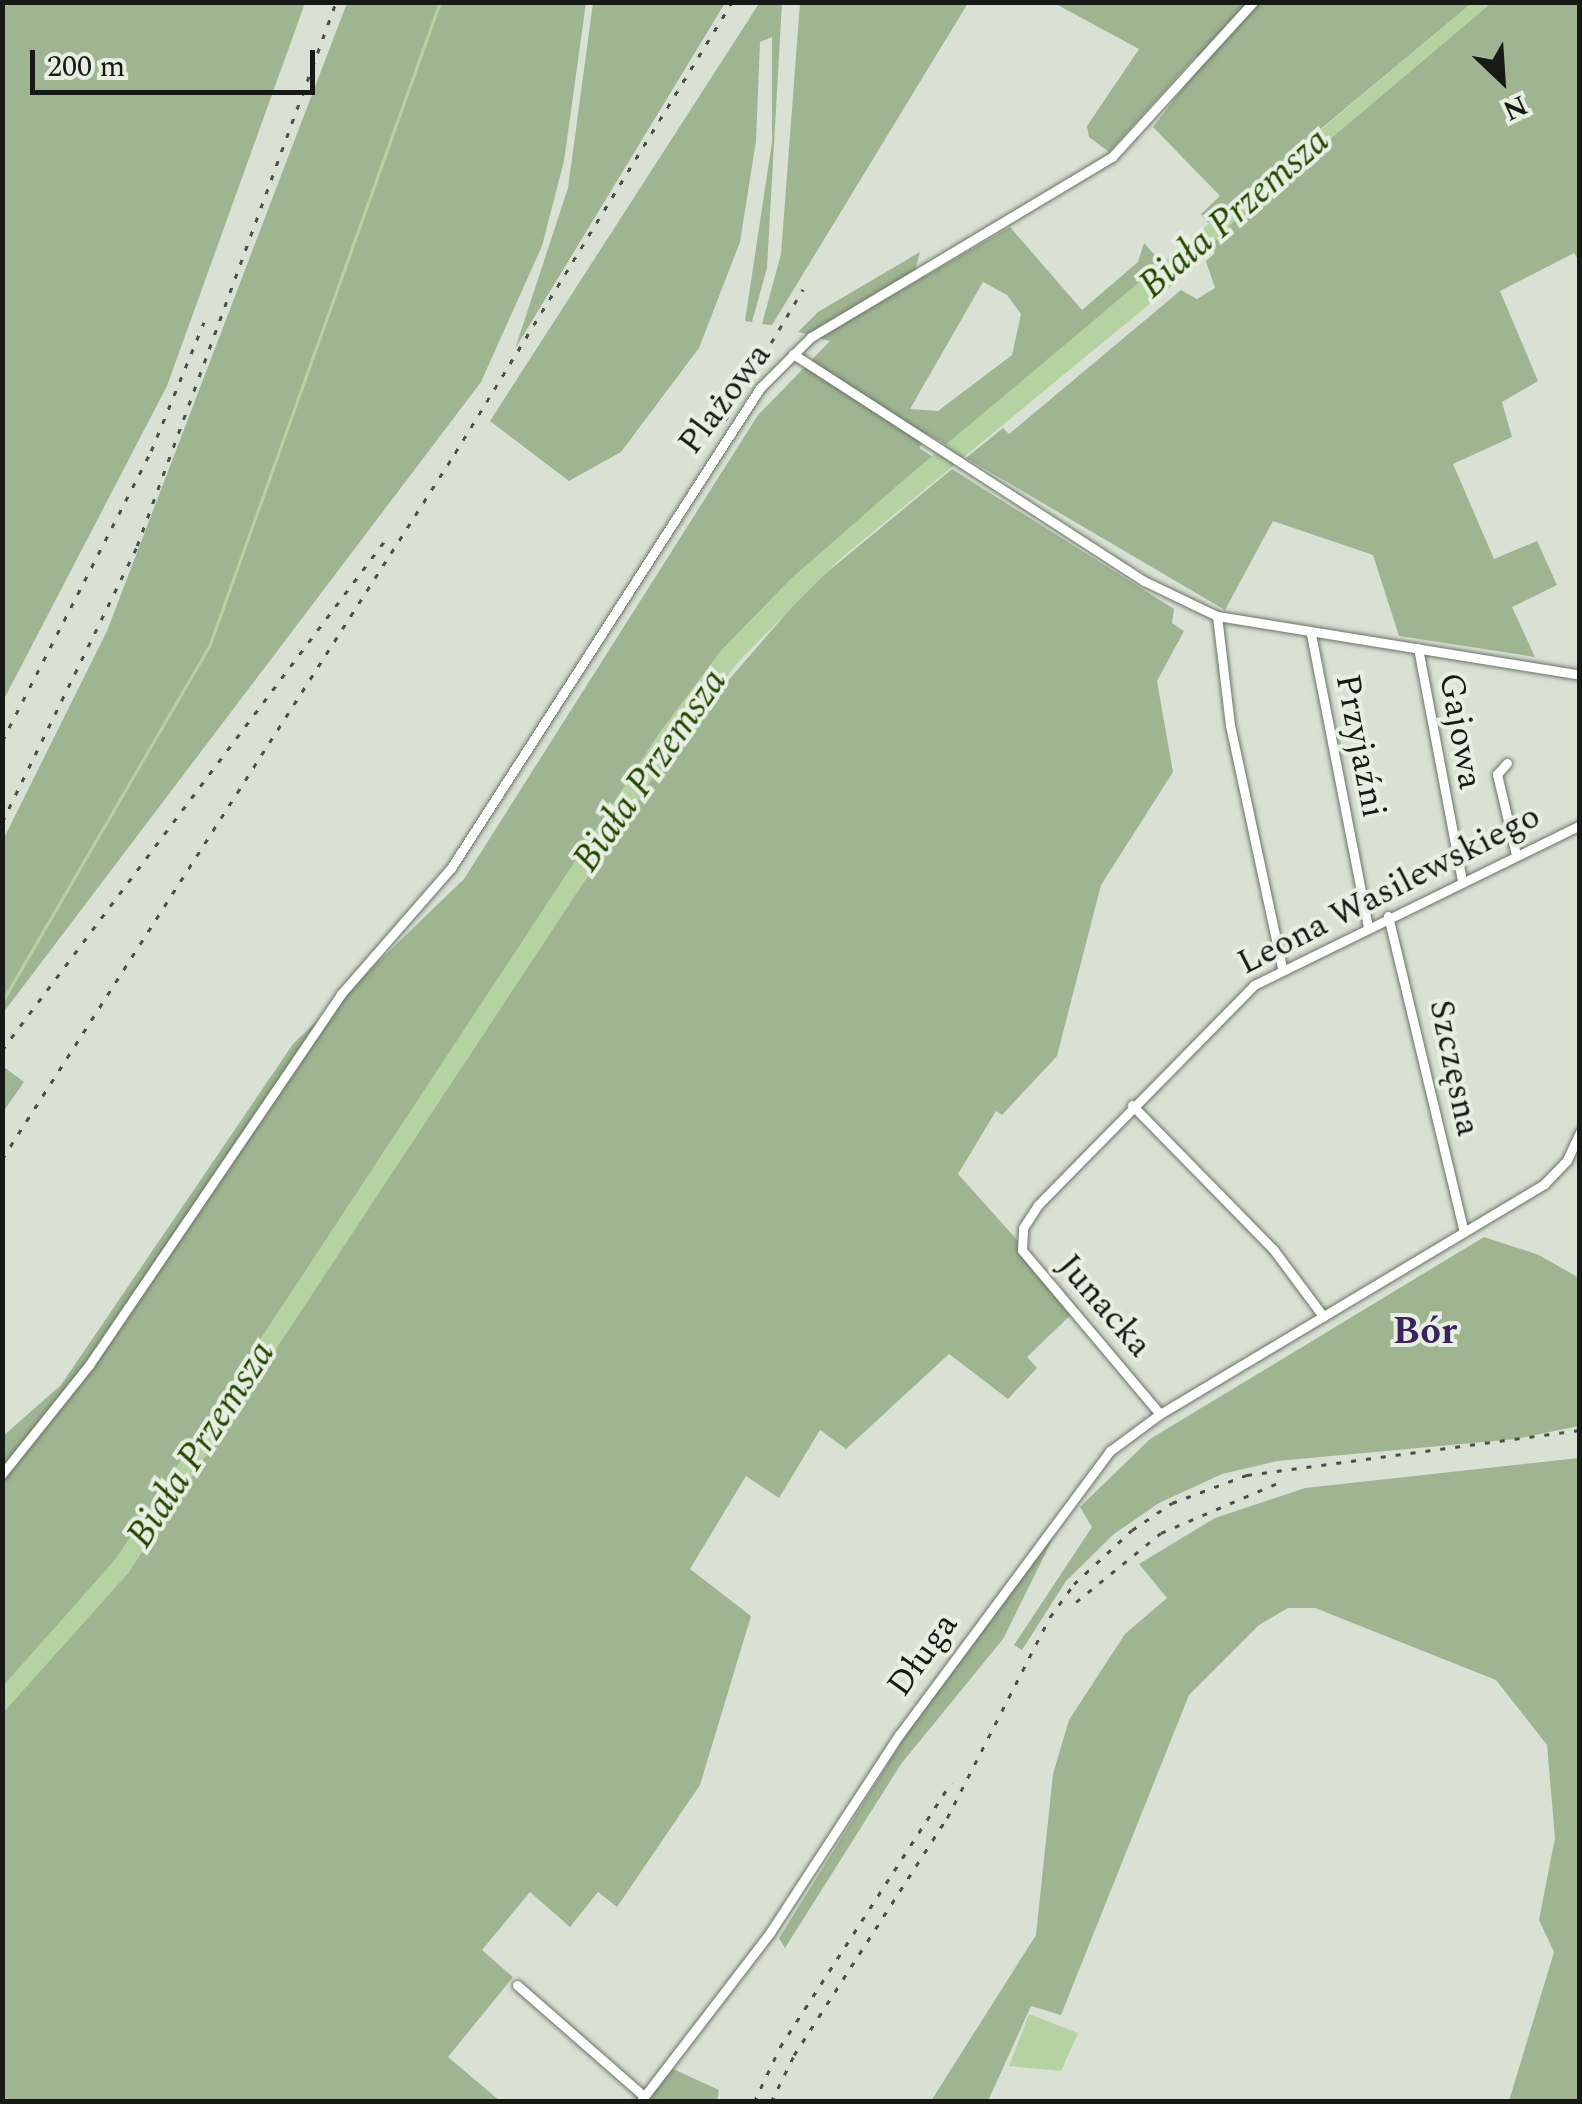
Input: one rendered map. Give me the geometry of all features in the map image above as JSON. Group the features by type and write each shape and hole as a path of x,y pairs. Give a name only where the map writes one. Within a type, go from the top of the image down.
{"street":[{"name":"Plażowa","path":"2,1474 89,1365 340,994 451,868 760,388 793,354 1112,157 1253,2"},
{"path":"793,354 1144,581 1217,616 1580,675"},
{"path":"1217,616 1230,725 1282,968"},
{"name":"Przyjaźni","path":"1311,634 1368,926"},
{"name":"Gajowa","path":"1418,648 1462,881"},
{"path":"1507,763 1496,774 1516,855"},
{"name":"Leona Wasilewskiego","path":"1023,1228 1132,1105 1236,1000 1282,968 1580,825"},
{"name":"Szczęsna","path":"1388,916 1464,1232"},
{"path":"1132,1105 1273,1248 1323,1316"},
{"name":"Długa","path":"642,2099 800,1891 899,1734 1086,1477 1160,1414 1544,1184 1567,1160 1580,1132"},
{"name":"Junacka","path":"1023,1228 1022,1250 1036,1270 1160,1414"},
{"path":"517,1986 642,2099"}],"shaded area":[{"path":"3,2 305,3 167,386 3,701"},
{"path":"760,2 782,3 767,268 752,322 745,321 772,142 772,37 760,42 756,141 740,242 699,348 621,452 569,481 490,421"},
{"path":"347,3 586,3 564,161 542,246 481,382 3,1013 3,840 107,631"},
{"path":"593,3 725,3 515,349 568,188"},
{"path":"800,3 968,3 772,325 762,324 781,254"},
{"path":"1054,3 1472,3 1208,223 1201,214 1220,196 1153,127 1204,61 1196,56 1109,152 1089,137 1087,126 1139,49"},
{"path":"1491,3 1579,3 1579,261 1574,253 1500,291 1538,381 1502,402 1512,437 1453,464 1494,559 1537,541 1557,585 1512,607 1535,657 1399,636 1373,555 1273,521 1225,610 966,458 1003,428 1009,434 1181,290 1197,299 1215,288 1206,261 1215,253 1209,247 1239,216"},
{"path":"1010,227 1082,310 1138,262 1144,243 1162,263 948,446 928,434 919,448 933,457 792,578 721,651 659,734 116,1559 3,1687 2,1437 61,1385 293,1044 464,879 758,415 830,341 819,338","holes":["983,282 1007,295 1021,314 1012,355 938,411 910,409"]},
{"path":"920,252 915,270 807,334 798,332 818,312"},
{"path":"952,469 1174,609 1172,623 1184,631 1157,681 1173,772 1101,885 1057,1056 1002,1115 996,1111 958,1174 1078,1308 1027,1357 1037,1368 1008,1399 949,1354 846,1449 820,1430 779,1498 746,1476 690,1569 751,1616 700,1785 617,1907 598,1892 570,1927 530,1892 482,1950 513,1977 448,2057 500,2101 3,2101 2,1713 128,1573 678,739 808,588"},
{"path":"2,1069 24,1082 3,1112"},
{"path":"1484,1237 1539,1255 1579,1278 1579,1426 1516,1439 1277,1461 1222,1474 1159,1503 1114,1534 1066,1581 1022,1650 1014,1645 1092,1527 1080,1507 1150,1439"},
{"path":"1579,1458 1579,2101 1509,2101 1554,1952 1539,1920 1555,1838 1547,1745 1496,1680 1315,1608 1288,1608 1259,1625 1189,1695 1061,2015 1031,2006 988,2101 931,2101 1036,1935 1053,1774 1069,1720 1125,1634 1167,1598 1139,1564 1215,1518 1305,1488"},
{"path":"1060,1524 1003,1639 901,1764 785,1948 779,1938 906,1735"},
{"path":"673,2069 719,2090 717,2101 646,2101"}],"water":[{"name":"Biała Przemsza","path":"1472,3 1491,3 1239,216 1175,283 839,560 740,660 678,739 128,1573 3,1713 2,1687 116,1559 659,734 721,651 792,578 899,484"},
{"path":"1029,2014 1078,2033 1061,2071 1009,2066"}],"waterway":[{"path":"2,1002 209,647 440,2"}],"railway":[{"path":"2,822 137,546 336,2"},
{"path":"2,1159 455,453 732,2"},
{"path":"725,420 803,289"},
{"path":"2,741 151,451 204,322"},
{"path":"2,1050 386,539"},
{"path":"771,2102 794,2055 947,1818 1050,1617 1074,1584 1132,1530 1172,1503 1247,1475 1580,1430"},
{"path":"1076,1602 1161,1533 1280,1482"},
{"path":"754,2102 780,2047 951,1783"}],"district":[{"name":"Bór","path":"1425,1333"}]}
